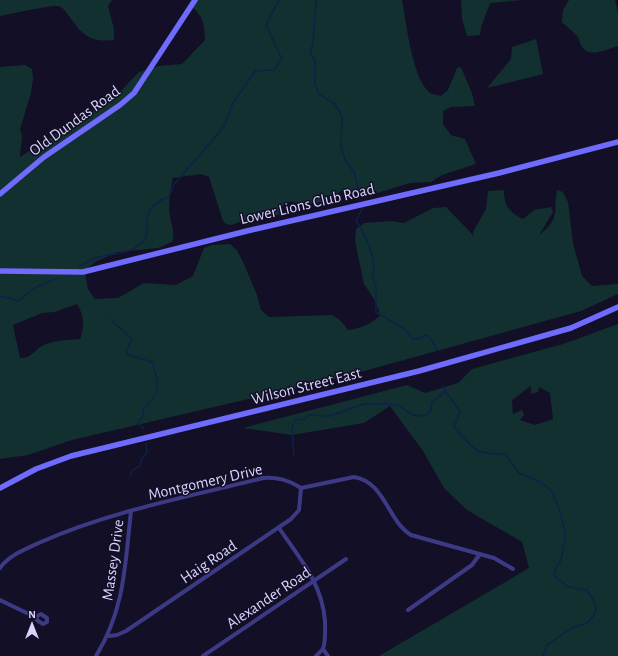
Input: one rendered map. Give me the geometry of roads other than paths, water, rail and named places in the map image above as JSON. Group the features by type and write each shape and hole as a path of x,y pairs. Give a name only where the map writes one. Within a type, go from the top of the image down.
{"street":[{"name":"Old Dundas Road","path":"0,194 44,157 134,94 195,0"},
{"name":"Lower Lions Club Road","path":"0,271 83,272 247,231 500,174 618,142"},
{"name":"Wilson Street East","path":"0,488 36,469 71,456 419,371 571,328 618,307"},
{"name":"Montgomery Drive","path":"0,568 12,557 54,536 98,520 131,511 263,478 272,477 285,480 301,488"},
{"path":"301,488 340,479 362,478 376,489 403,530 427,540 494,558 513,569"},
{"name":"Haig Road","path":"109,636 117,636 126,631 291,519 299,510 301,488"},
{"name":"Massey Drive","path":"96,656 109,636 122,594 131,511"},
{"path":"279,528 314,580 322,597 325,643 323,649 316,656"},
{"path":"408,610 472,565 480,554"},
{"name":"Alexander Road","path":"203,656 346,559"},
{"path":"0,600 35,616"},
{"path":"323,649 328,656"}],"waterway":[{"path":"79,266 101,256 130,250 142,243 147,233 147,220 152,207 158,202 169,197 174,184 218,134 224,126 233,103 255,71 274,70 282,59 266,25 279,0"},
{"path":"316,0 313,44 310,53 315,60 315,84 319,94 335,104 342,116 341,146 345,160 354,172 360,196"},
{"path":"362,209 356,221 366,238 373,257 374,271 372,275 376,286 376,312 404,329 412,338 418,339 426,335 430,337 437,350"},
{"path":"0,296 19,301 34,288 56,279"},
{"path":"110,319 132,340 127,349 127,354 152,362 155,370 157,383 156,393 153,399 143,410 143,416 138,423 144,429"},
{"path":"442,386 460,412 457,421 454,424 455,428 471,446 480,452 505,454 519,473 542,483 551,490 559,508 565,531 561,560 556,567 554,576 569,587 587,590 595,603 596,610 594,615 587,623 572,628 547,645 543,656"},
{"path":"294,456 292,429 295,419 304,420 308,415 330,416 364,404 398,405 413,415 425,416 430,412 432,402 446,391"},
{"path":"130,476 133,470 140,466 142,458 147,453 146,444"}]}
